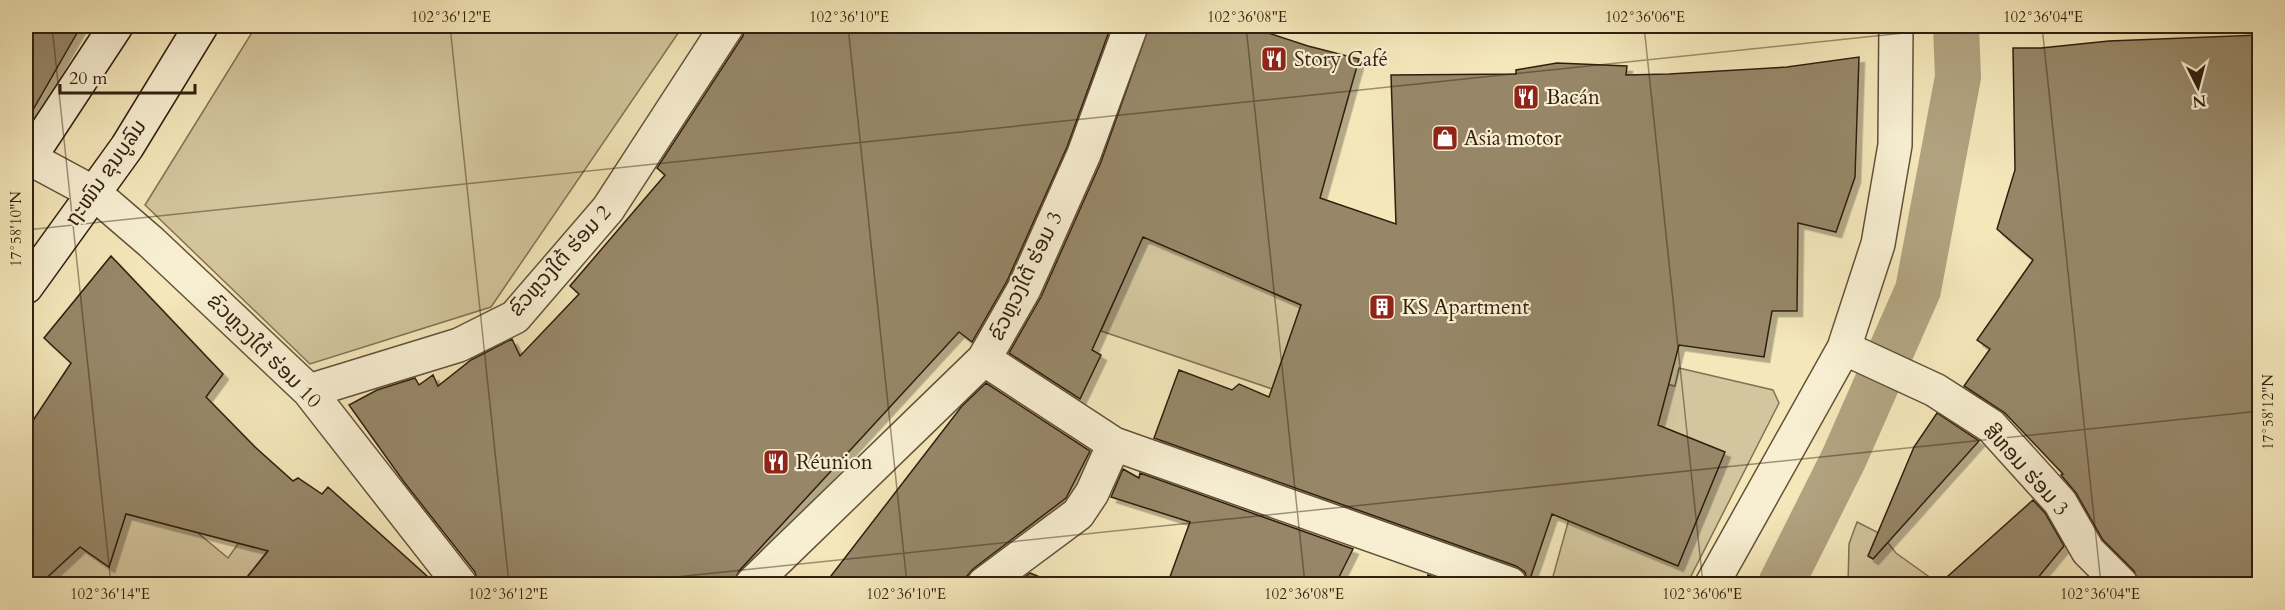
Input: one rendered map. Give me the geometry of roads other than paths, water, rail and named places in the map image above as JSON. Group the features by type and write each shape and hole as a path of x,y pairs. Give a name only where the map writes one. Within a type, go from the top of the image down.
{"street":[{"path":"27,160 116,26"},
{"name":"ຖະໜົນ ຂຸນບູລົມ","path":"26,287 127,147 201,26"},
{"name":"ຂົວຫຼວງໃຕ້ ຮ່ອມ 2","path":"309,391 459,345 515,317 608,209 727,26"},
{"name":"ຂົວຫຼວງໃຕ້ ຮ່ອມ 3","path":"752,585 984,359 1024,289 1084,153 1131,26"},
{"path":"1712,585 1855,354 1878,244 1894,145 1896,26"},
{"name":"ຂົວຫຼວງໃຕ້ ຮ່ອມ 10","path":"27,160 94,193 151,242 309,391 460,585"},
{"name":"ສີຫອມ ຮ່ອມ 3","path":"1855,354 1935,390 1991,426 2060,502 2088,551 2121,585"},
{"path":"984,359 1114,444 1510,585"},
{"path":"984,585 1078,513 1092,493 1114,444"}],"waterway":[{"path":"1781,584 1844,458 1918,290 1958,77 1956,26"}],"place":[{"name":"Story Café","path":"1274,59"},
{"name":"Bacán","path":"1526,97"},
{"name":"Asia motor","path":"1445,138"},
{"name":"KS Apartment","path":"1382,307"},
{"name":"Réunion","path":"776,462"}]}
